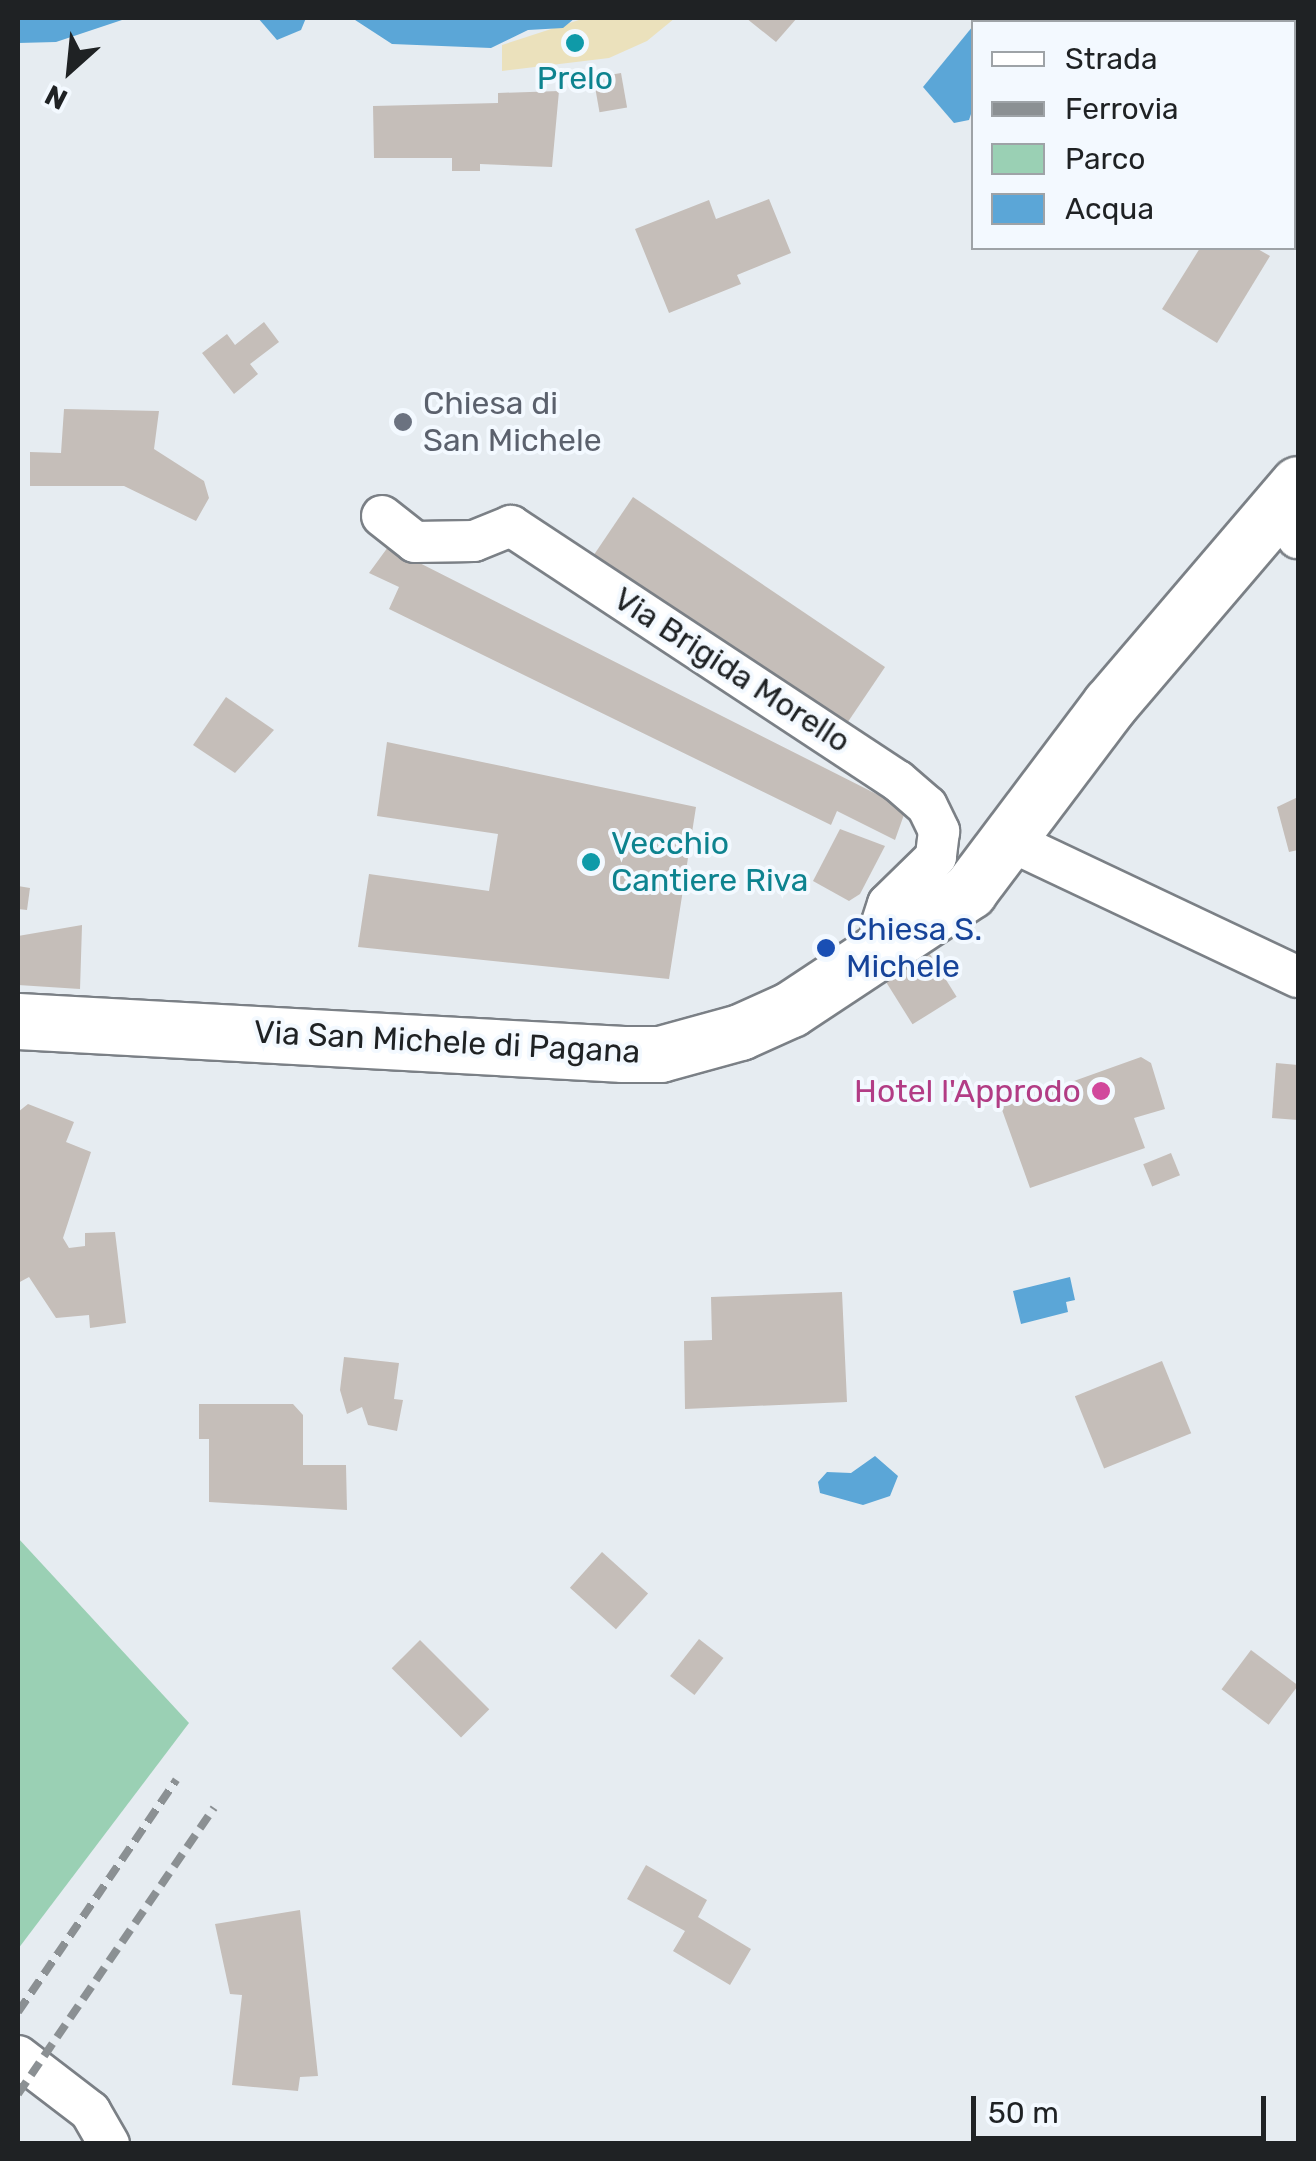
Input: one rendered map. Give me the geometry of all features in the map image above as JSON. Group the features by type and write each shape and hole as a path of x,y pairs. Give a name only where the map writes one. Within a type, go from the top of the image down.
{"main road":[{"name":"Via San Michele di Pagana","path":"18,1021 660,1054 791,1009 969,891 1110,704 1291,509"}],"street":[{"name":"Via Brigida Morello","path":"382,516 415,542 474,541 511,526 898,781 926,806 939,832 936,857 888,904 881,925 885,949"},
{"path":"1010,841 1298,977"},
{"path":"18,2056 90,2111 109,2144"}],"green space":[{"path":"18,1538 189,1723 18,1949"}],"sand":[{"name":"Prelo","path":"585,18 675,18 647,41 609,58 502,71 502,45"}],"water":[{"path":"18,18 128,18 56,42 18,43"},
{"path":"258,18 306,18 301,30 277,40"},
{"path":"352,18 575,18 563,28 528,30 491,48 392,44"},
{"path":"971,28 969,120 954,123 923,87"},
{"path":"1070,1277 1075,1300 1066,1302 1068,1312 1021,1324 1013,1291"},
{"path":"875,1456 898,1476 890,1496 863,1505 820,1493 818,1482 827,1472 851,1473"}],"building":[{"path":"746,18 797,18 776,42"},
{"path":"621,73 627,107 600,112 593,78"},
{"path":"559,91 552,167 480,164 480,171 452,171 452,158 374,158 373,106 498,103 498,93"},
{"path":"769,199 791,253 737,275 741,284 669,313 635,229 709,200 716,219"},
{"path":"1199,250 1260,250 1270,256 1217,343 1162,309"},
{"path":"264,322 279,342 250,364 258,374 234,394 202,353 227,334 235,345"},
{"path":"64,409 159,411 154,449 204,481 209,498 196,521 124,486 30,486 30,452 61,453"},
{"path":"633,497 885,667 845,726 593,556"},
{"path":"388,547 906,809 895,840 837,811 831,825 389,609 399,587 369,573"},
{"path":"226,697 274,730 235,773 193,745"},
{"name":"Vecchio Cantiere Riva","path":"387,742 696,807 669,979 358,947 369,874 489,891 498,834 377,816"},
{"path":"1298,797 1298,850 1289,852 1277,807"},
{"path":"840,829 885,846 860,894 849,901 813,881"},
{"path":"18,886 30,888 27,910 18,909"},
{"path":"82,925 80,989 18,985 18,936"},
{"path":"928,951 957,997 913,1024 884,979"},
{"path":"1141,1057 1151,1063 1165,1109 1134,1118 1145,1148 1030,1188 1001,1107"},
{"path":"1276,1063 1298,1065 1298,1120 1272,1118"},
{"path":"28,1104 74,1122 66,1142 91,1152 63,1238 69,1248 85,1246 85,1233 115,1232 126,1323 90,1328 89,1315 56,1318 29,1277 18,1283 18,1112"},
{"path":"1171,1153 1180,1175 1152,1186 1143,1164"},
{"path":"842,1292 847,1402 685,1409 684,1341 712,1340 711,1297"},
{"path":"344,1357 399,1363 394,1399 403,1400 397,1431 368,1425 362,1407 347,1414 340,1390"},
{"path":"1162,1361 1191,1433 1104,1469 1075,1396"},
{"path":"199,1404 293,1404 303,1415 303,1465 346,1465 347,1510 209,1502 209,1439 199,1439"},
{"path":"602,1552 648,1593 616,1629 570,1588"},
{"path":"699,1639 723,1658 694,1695 670,1676"},
{"path":"420,1640 489,1709 461,1738 392,1668"},
{"path":"1251,1650 1298,1685 1269,1725 1222,1689"},
{"path":"646,1865 707,1900 698,1917 751,1949 730,1985 673,1951 685,1931 627,1899"},
{"path":"300,1910 318,2076 300,2077 298,2091 232,2085 242,1995 230,1994 215,1924"}],"railway":[{"path":"18,2012 176,1780"},
{"path":"18,2094 214,1808"}],"place":[{"name":"Prelo","path":"575,43"},
{"name":"Chiesa di San Michele","path":"403,422"},
{"name":"Vecchio Cantiere Riva","path":"591,862"},
{"name":"Chiesa S. Michele","path":"826,948"},
{"name":"Hotel l'Approdo","path":"1101,1091"}]}
